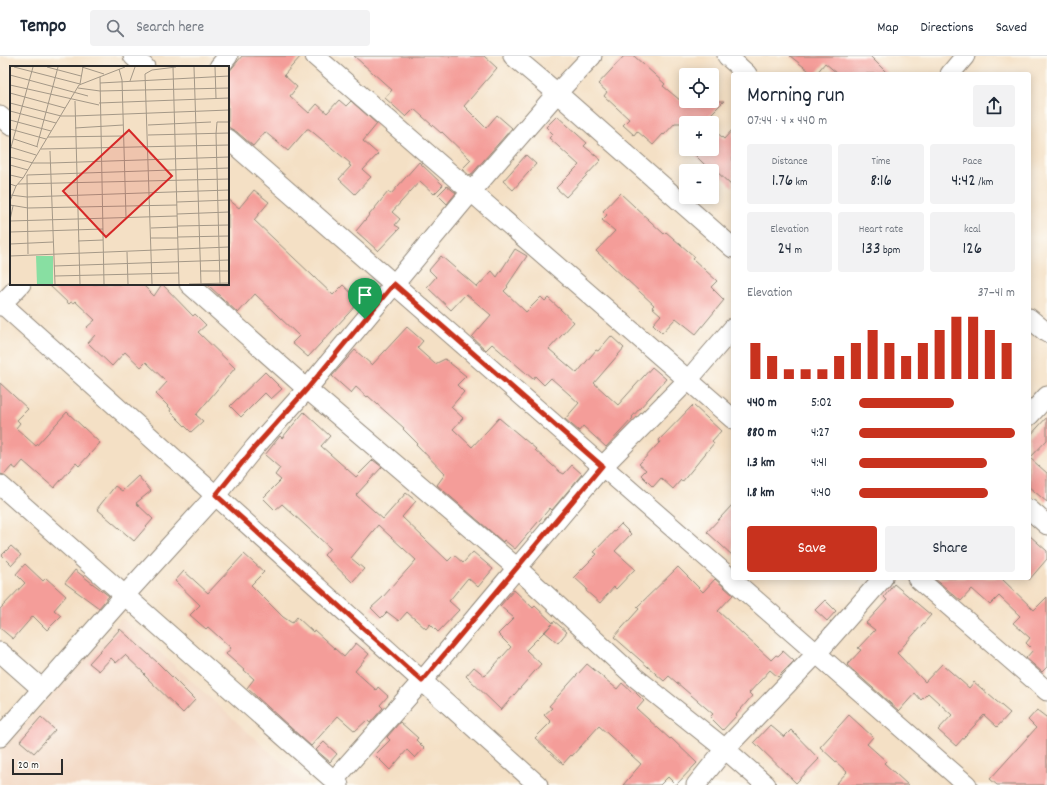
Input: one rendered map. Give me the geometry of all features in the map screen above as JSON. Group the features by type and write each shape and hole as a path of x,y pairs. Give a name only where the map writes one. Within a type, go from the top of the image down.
{"street":[{"path":"133,56 144,66"},
{"path":"220,66 228,56"},
{"path":"315,56 731,417"},
{"path":"513,56 731,246"},
{"path":"0,736 216,495 255,447 307,389 471,192 557,93 592,56"},
{"path":"727,56 745,72"},
{"path":"0,116 10,125"},
{"path":"229,140 731,579"},
{"path":"20,285 1,303 538,785"},
{"path":"190,285 307,389 517,568 636,678 725,749 766,785"},
{"path":"1031,320 1047,333"},
{"path":"0,485 337,783 602,466 688,380 731,330"},
{"path":"1031,414 1047,396"},
{"path":"1031,511 1047,525"},
{"path":"732,580 967,785"},
{"path":"696,785 725,749 816,653 881,580"},
{"path":"919,580 1047,691"},
{"path":"0,652 42,689"}],"shaded area":[{"path":"122,618 306,785 0,785 0,752"}],"building":[{"path":"242,56 301,56 284,75 297,87 290,96 309,113 317,104 327,113 339,100 346,106 351,101 377,124 363,141 378,154 363,170 371,177 355,194 339,179 351,166 349,165 350,163 309,129 307,129 288,151 265,132 253,146 237,132 229,128 229,72"},
{"path":"354,56 484,56 497,68 464,106 486,128 497,115 512,128 470,176 462,169 471,160 442,132 441,133 414,109 406,117 385,98 392,90"},
{"path":"624,56 634,56 665,84 663,86 679,99 679,108 717,108 709,116 679,116 679,123 675,123 653,145 637,131 634,135 623,125 629,119 604,96 607,92 598,84"},
{"path":"790,56 870,56 886,72 836,72 825,63 818,72 810,72"},
{"path":"719,101 724,101 719,106"},
{"path":"557,116 587,143 584,146 601,160 566,197 556,188 579,165 549,138 553,134 546,127"},
{"path":"731,131 731,185 719,174 719,164 704,164 696,156 719,156 719,134 724,139"},
{"path":"526,155 536,164 513,190 503,181"},
{"path":"419,162 443,185 434,194 420,181 392,212 400,219 395,225 400,228 378,251 356,231 388,192 391,194"},
{"path":"447,186 456,193 447,204 438,195"},
{"path":"254,190 269,202 254,220 333,295 343,285 360,301 308,357 292,343 299,336 255,294 238,313 208,285 229,285 229,200 239,208"},
{"path":"620,193 664,234 666,232 695,257 693,259 717,281 711,287 724,300 696,334 676,318 662,333 653,324 661,315 652,307 654,305 596,251 615,231 602,220 607,215 603,211"},
{"path":"515,249 527,256 504,291 526,312 541,297 545,301 548,298 574,322 549,349 577,373 596,350 598,351 611,336 624,348 594,383 618,405 652,367 666,379 606,447 583,426 579,431 565,419 579,403 551,378 544,385 535,376 533,379 492,344 486,350 472,337 491,315 466,294 451,310 427,287 436,277 429,270 441,256 477,287 492,271 497,277"},
{"path":"49,285 143,285 154,296 161,285 163,285 193,316 195,314 206,325 198,332 235,368 196,415 203,421 191,432 170,411 171,409 156,394 167,382 146,362 141,367 125,352 112,366 88,343 95,335 87,327 95,320 75,301 69,304"},
{"path":"407,327 423,341 417,348 435,364 445,359 466,376 457,385 464,392 451,407 463,418 453,429 472,447 499,418 536,449 535,450 560,472 564,474 572,465 582,474 552,510 550,508 515,549 504,540 503,542 437,485 445,474 416,444 417,443 403,429 404,428 356,387 351,393 332,376 355,350 372,365"},
{"path":"265,372 282,389 271,399 265,393 241,417 230,406"},
{"path":"0,383 28,409 17,420 20,423 16,428 36,446 67,412 100,443 79,466 76,463 54,488 23,461 16,469 12,466 4,475 0,474"},
{"path":"693,405 721,431 712,441 714,443 682,482 681,480 673,489 661,478 653,487 641,475 646,470 639,464 660,442 659,440"},
{"path":"304,412 330,436 321,446 356,477 373,460 382,467 356,495 383,519 406,493 416,501 402,517 448,561 454,555 463,563 473,552 493,569 478,587 468,578 449,601 459,610 438,632 430,624 426,629 407,612 399,621 387,612 381,618 371,608 416,560 378,525 351,558 364,569 352,582 324,555 330,548 282,504 275,510 263,498 281,480 275,475 280,468 265,455 280,436 282,438"},
{"path":"1047,417 1047,440 1031,457 1031,435"},
{"path":"1031,459 1047,473 1047,502 1031,489"},
{"path":"138,476 151,491 136,503 153,519 134,541 97,509 115,486 122,491"},
{"path":"731,506 731,554 707,532"},
{"path":"621,524 631,534 615,551 635,569 616,589 614,587 600,603 586,591 587,589 574,577 597,554 594,552"},
{"path":"1031,537 1047,551 1047,559 1031,578"},
{"path":"11,546 21,555 12,565 2,555"},
{"path":"244,554 264,572 251,585 283,617 292,623 297,617 344,657 356,643 369,654 355,671 376,690 378,687 388,696 380,705 383,708 370,723 367,720 355,731 338,716 311,746 247,688 254,679 226,654 231,648 208,627 206,629 190,615 200,605 175,581 184,571 208,593"},
{"path":"25,564 43,581 46,578 66,596 54,610 61,616 47,630 33,616 13,639 0,628 0,609 25,583 16,574"},
{"path":"678,567 703,592 715,579 733,595 718,611 771,660 783,651 794,661 778,677 770,670 749,693 752,696 723,730 710,717 713,714 669,676 664,681 614,637 639,609 637,607"},
{"path":"75,570 109,596 99,608 65,583"},
{"path":"936,580 1003,580 1034,610 1047,597 1047,667 1042,672 1026,658 1033,650 1026,643 1030,638 1013,623 1020,616 999,596 990,605 972,589 961,601"},
{"path":"894,584 931,615 897,653 925,682 942,664 969,688 974,682 1010,713 997,727 984,715 956,746 938,730 952,715 928,693 921,700 915,693 899,711 847,665 861,650 858,648 875,630 866,623 887,600 884,597"},
{"path":"514,590 533,608 535,606 553,623 554,621 567,632 558,643 545,632 552,624 526,650 541,664 501,710 466,676 474,667 485,676 511,647 498,634 514,618 500,606"},
{"path":"825,600 836,611 827,621 815,610"},
{"path":"120,629 157,662 195,700 183,713 125,655 116,663 111,658 99,671 89,663"},
{"path":"587,664 617,689 622,683 633,693 635,692 644,701 637,709 697,763 676,785 668,777 660,785 623,785 641,764 599,726 563,764 535,738 551,722 544,715 552,708 549,706"},
{"path":"1037,710 1046,717 1047,716 1047,785 997,785 990,779 1036,728 1028,720"},
{"path":"849,715 873,737 867,744 886,761 884,763 908,785 835,785 847,772 820,747"},
{"path":"41,717 55,730 34,753 20,741"},
{"path":"400,722 418,738 416,740 424,748 415,758 407,750 390,770 375,755 390,740 387,737"},
{"path":"770,725 784,737 791,730 819,759 796,783 754,742"},
{"path":"324,742 337,754 330,762 316,750"}],"route":[{"path":"394,284 602,466 422,681 216,495 255,447 307,389 365,319 394,284"}]}
